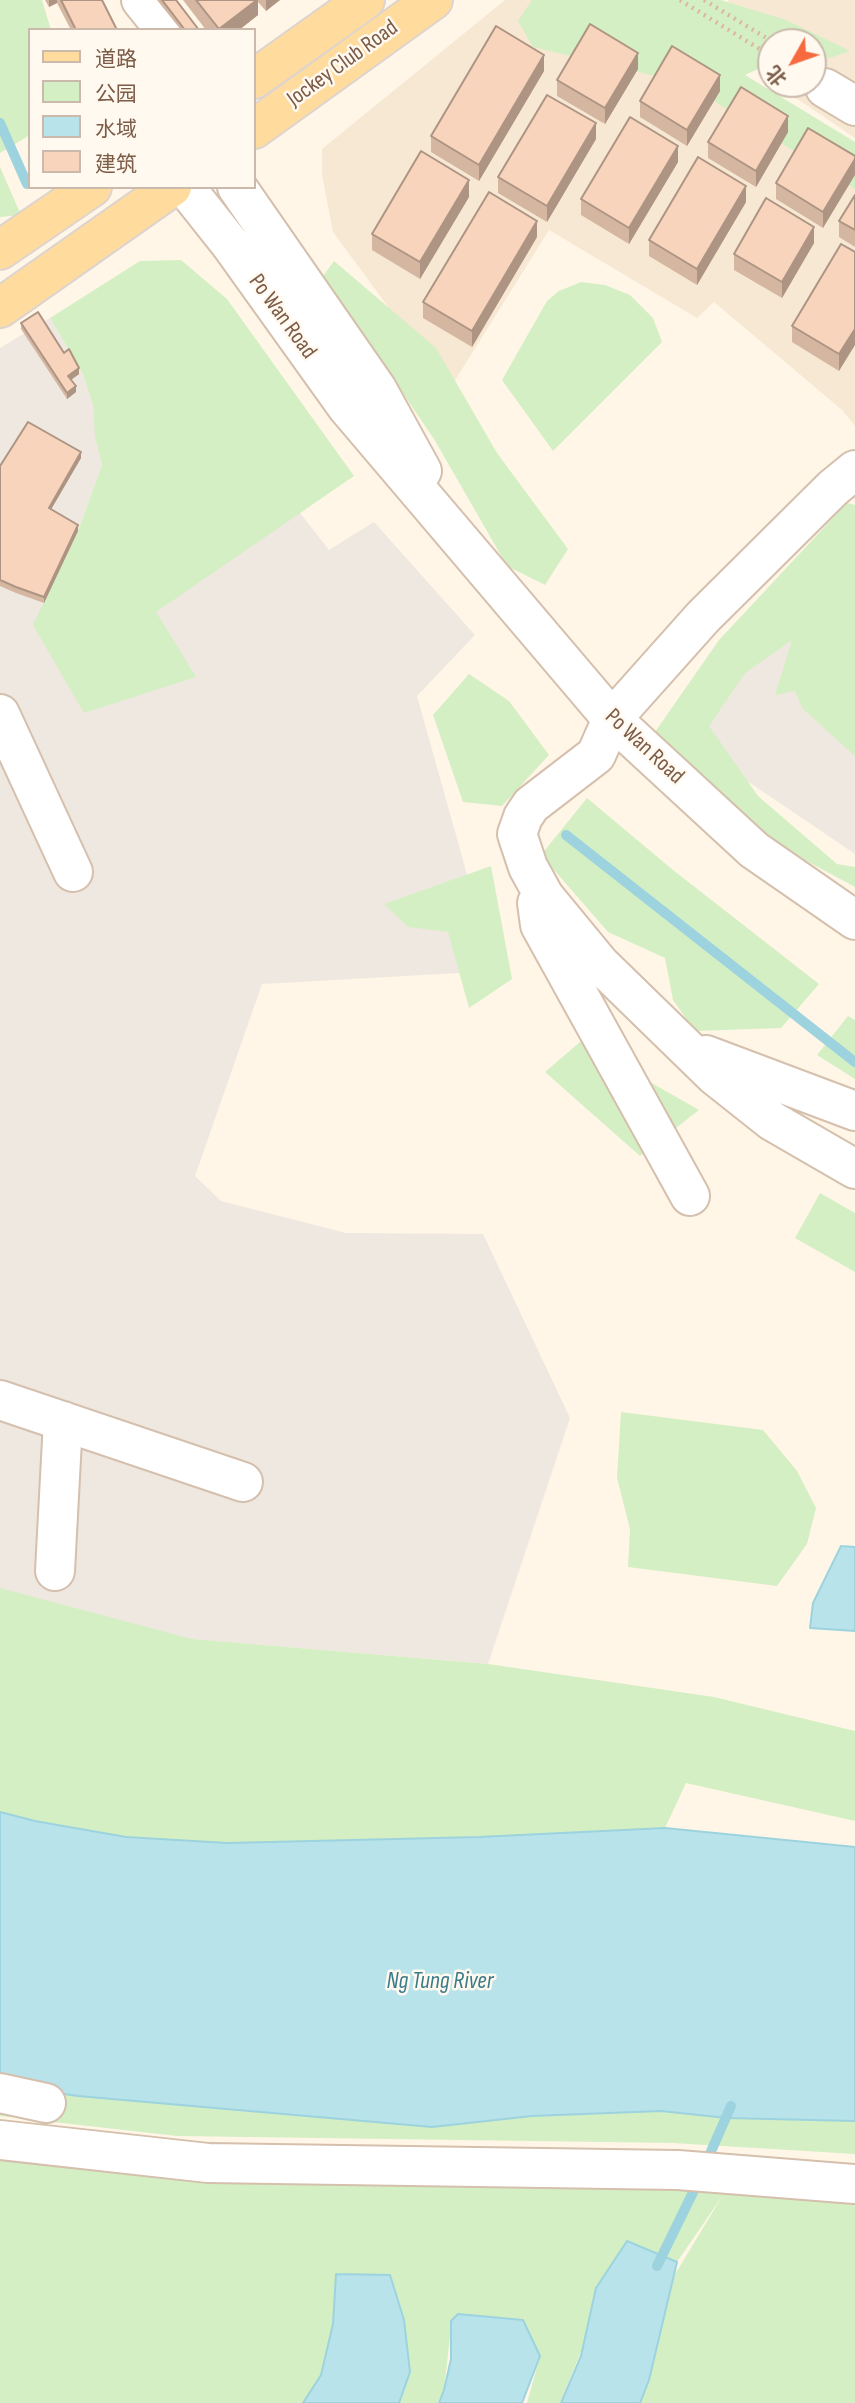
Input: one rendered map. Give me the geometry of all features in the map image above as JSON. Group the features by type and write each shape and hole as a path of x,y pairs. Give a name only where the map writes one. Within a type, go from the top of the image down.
{"main road":[{"name":"Jockey Club Road","path":"256,78 365,0"},
{"name":"Jockey Club Road","path":"256,128 433,0"},
{"path":"0,250 89,189"},
{"path":"0,308 169,189"}],"street":[{"path":"141,0 163,28"},
{"name":"Po Wan Road","path":"187,189 231,245 347,407 611,719 754,850 855,920"},
{"name":"Po Wan Road","path":"238,189 377,389 461,544"},
{"path":"855,470 833,488 703,617 611,719 596,755 531,805 517,834 528,867 544,896 600,964 714,1075 772,1121 855,1169"},
{"path":"0,714 73,872"},
{"path":"535,880 540,925 691,1196"},
{"path":"684,1047 855,1111"},
{"path":"0,1400 243,1482"},
{"path":"55,1571 63,1421"},
{"path":"0,2093 46,2103"},
{"path":"0,2140 208,2163 678,2170 855,2184"}],"path":[{"path":"680,0 757,47"},
{"path":"704,0 757,32"}],"shaded area":[{"path":"505,0 589,0 855,154 855,426 842,410 714,302 697,318 549,230 449,390 333,232 322,175 322,149"},
{"path":"728,0 855,0 855,138 796,98 827,98 827,28 757,28 757,66"},
{"path":"50,318 83,374 92,400 102,465 78,531 283,491 329,550 374,522 475,635 417,696 494,971 262,984 195,1176 221,1201 346,1233 483,1234 570,1418 488,1664 167,1637 0,1591 0,348"},
{"path":"855,553 855,854 672,730"}],"green space":[{"path":"0,0 42,0 50,28 28,28 28,136 0,153"},
{"path":"532,0 721,0 786,20 803,28 757,28 757,69 745,75 757,82 757,98 783,98 855,142 855,189 685,83 533,47 518,21"},
{"path":"827,40 850,51 827,57"},
{"path":"0,167 21,215 0,217"},
{"path":"181,260 227,299 354,476 156,612 196,677 84,713 33,625 78,531 102,465 95,437 93,405 83,374 50,318 140,261"},
{"path":"334,261 436,348 497,453 568,549 545,585 507,566 434,439 323,276"},
{"path":"581,282 605,285 630,295 653,318 662,342 553,451 502,380 547,301 559,291"},
{"path":"847,503 855,505 855,756 802,708 795,691 775,695 792,640 745,673 709,726 758,796 837,864 855,867 855,887 745,828 655,732 719,640"},
{"path":"469,674 509,701 549,755 502,806 463,802 433,715"},
{"path":"587,798 673,870 819,984 781,1028 695,1031 673,1000 665,958 608,932 541,855"},
{"path":"491,866 512,979 469,1008 448,932 408,927 384,904"},
{"path":"848,1016 855,1020 855,1079 817,1055"},
{"path":"580,1042 699,1110 640,1156 545,1072"},
{"path":"820,1193 855,1213 855,1272 795,1238"},
{"path":"621,1412 763,1430 797,1471 816,1508 807,1544 777,1586 628,1567 630,1529 617,1478"},
{"path":"0,1588 192,1639 488,1664 714,1697 855,1731 855,1821 686,1783 665,1828 479,1837 227,1843 126,1837 0,1812"},
{"path":"0,2085 78,2096 432,2127 532,2116 661,2111 727,2118 855,2121 855,2154 673,2143 177,2136 0,2116"},
{"path":"0,2136 855,2184 855,2403 632,2403 674,2276 723,2195 677,2262 624,2246 560,2403 527,2403 540,2356 451,2327 444,2390 438,2403 399,2403 410,2372 333,2324 321,2375 303,2403 0,2403"}],"water":[{"path":"841,1546 855,1547 855,1631 810,1628 813,1603"},
{"name":"Ng Tung River","path":"0,1812 126,1837 227,1843 479,1837 665,1828 855,1847 855,2121 727,2118 661,2111 532,2116 432,2127 78,2096 0,2085"},
{"path":"627,2241 677,2262 649,2380 640,2403 561,2403 581,2356 596,2288"},
{"path":"336,2274 390,2275 404,2320 410,2372 399,2403 303,2403 321,2375 333,2324"},
{"path":"458,2314 523,2320 540,2356 522,2403 439,2403 451,2359 451,2321"}],"building":[{"path":"61,0 102,0 116,28 75,28"},
{"path":"162,0 176,0 197,28 183,28"},
{"path":"196,0 257,0 220,28"},
{"path":"590,24 638,53 605,108 557,80"},
{"path":"496,26 544,55 479,165 431,136"},
{"path":"672,46 720,75 687,130 640,101"},
{"path":"741,87 788,116 756,171 708,142"},
{"path":"547,95 596,123 547,206 498,177"},
{"path":"630,117 678,146 629,228 581,199"},
{"path":"808,128 855,156 823,212 776,183"},
{"path":"421,151 469,180 420,262 372,234"},
{"path":"698,157 746,186 697,269 649,240"},
{"path":"489,192 537,221 472,331 423,302"},
{"path":"855,195 855,230 839,221"},
{"path":"766,198 814,227 782,282 734,254"},
{"path":"841,244 855,252 855,329 839,354 792,326"},
{"path":"38,312 64,353 69,349 79,368 68,376 76,386 67,393 21,323"},
{"path":"28,422 81,452 49,508 78,525 44,597 0,580 0,466"}],"waterway":[{"path":"0,123 27,184"},
{"path":"566,835 855,1062"},
{"path":"705,2165 731,2106"},
{"path":"657,2266 699,2180"}]}
